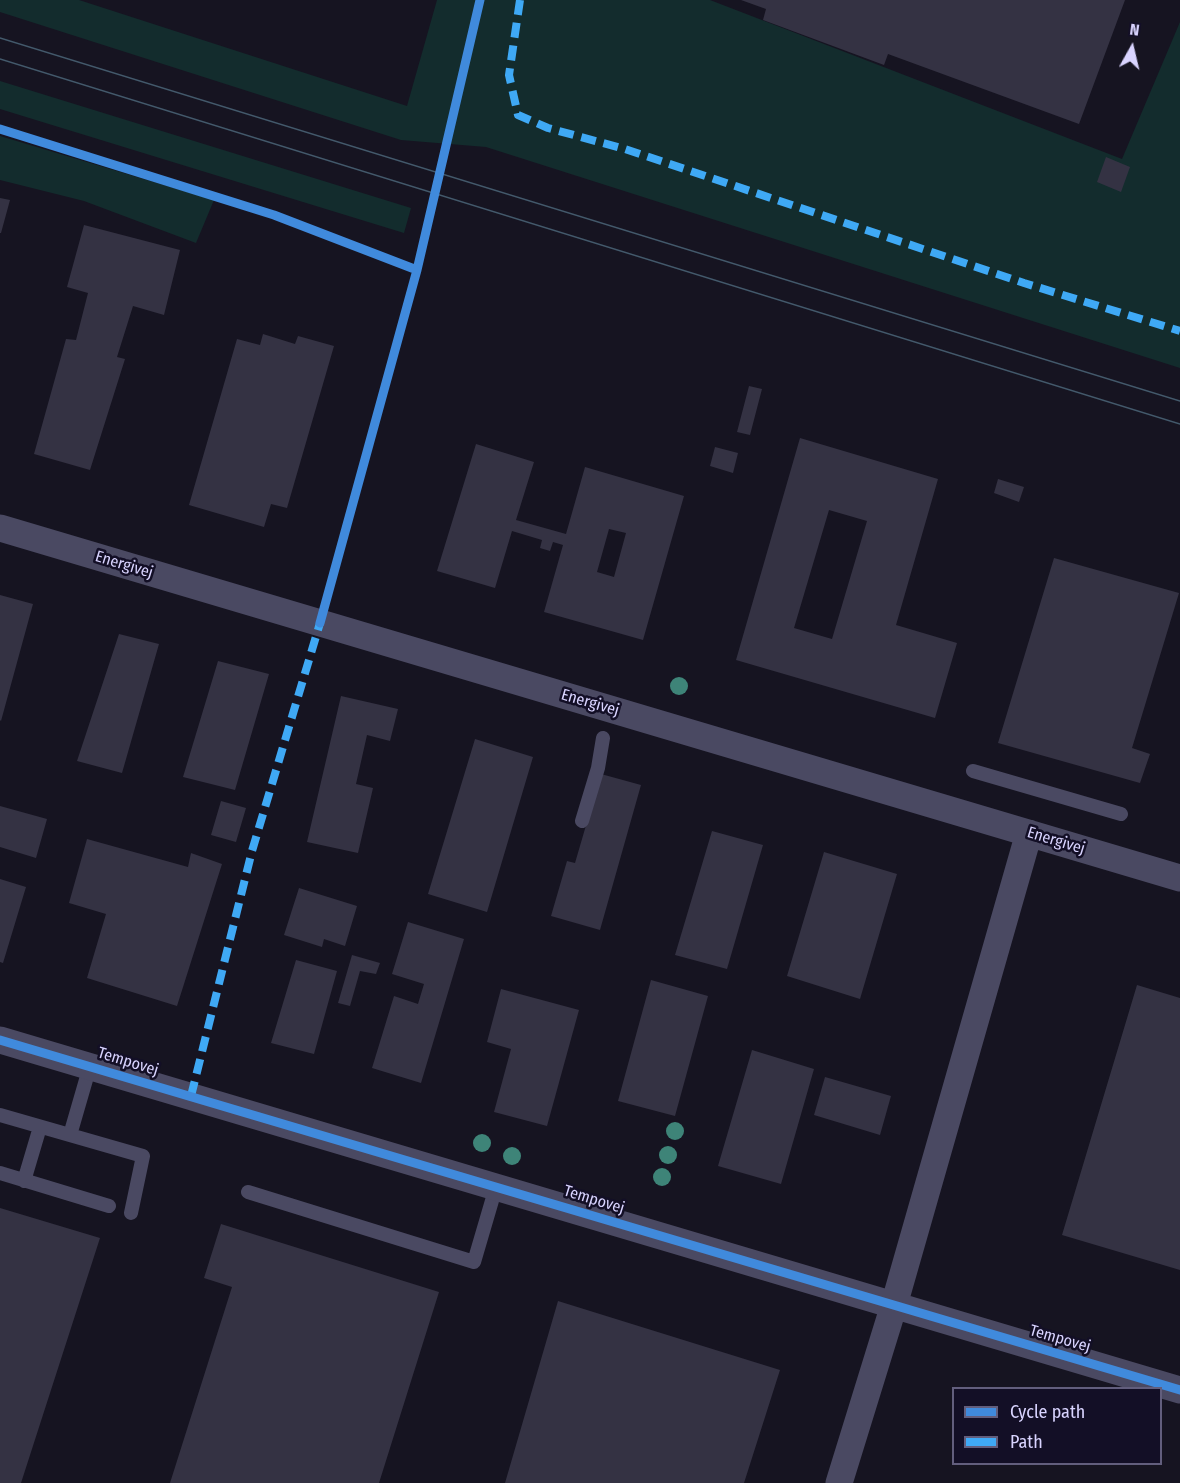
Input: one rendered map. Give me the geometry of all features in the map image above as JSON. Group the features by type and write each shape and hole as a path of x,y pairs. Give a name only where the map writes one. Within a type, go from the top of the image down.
{"street":[{"name":"Energivej","path":"0,528 1180,878"},
{"path":"839,1483 894,1305 1029,833"},
{"name":"Tempovej","path":"0,1040 1180,1390"}],"lane":[{"path":"582,821 598,768 603,738"},
{"path":"973,771 1121,814"},
{"path":"70,1135 90,1066"},
{"path":"0,1115 143,1156 130,1213"},
{"path":"24,1181 40,1127"},
{"path":"0,1173 109,1206"},
{"path":"248,1192 474,1263 496,1187"}],"green space":[{"path":"0,0 79,0 407,106 437,0 710,0 1122,159 1180,22 1180,368 486,147 401,140 0,12"},
{"path":"0,81 411,208 404,233 0,109"},
{"path":"0,136 214,200 196,243 84,201 0,180"}],"building":[{"path":"741,0 1125,0 1079,124 888,54 884,65 763,20 766,9"},
{"path":"1106,157 1130,167 1121,192 1097,182"},
{"path":"0,198 10,200 1,233 0,233"},
{"path":"84,225 180,250 164,315 133,306 117,357 125,359 90,470 34,454 66,339 76,340 88,293 67,287"},
{"path":"263,334 295,344 298,336 334,346 287,508 271,504 264,527 189,505 237,339 260,345"},
{"path":"749,386 762,389 750,435 737,432"},
{"path":"800,438 938,479 896,625 957,643 935,718 736,660","holes":["829,510 867,521 832,639 794,628"]},
{"path":"476,444 534,462 516,520 566,534 585,467 684,496 643,640 544,612 563,545 553,542 550,551 540,548 542,540 512,531 495,588 437,571","holes":["609,529 626,533 614,577 597,572"]},
{"path":"715,447 738,453 733,473 710,466"},
{"path":"998,479 1024,487 1019,502 994,493"},
{"path":"1054,558 1179,593 1132,748 1150,754 1140,783 998,743"},
{"path":"0,595 33,604 1,721 0,720"},
{"path":"119,634 159,644 122,773 77,761"},
{"path":"218,661 269,674 235,790 183,777"},
{"path":"341,696 398,709 390,741 367,735 356,784 373,788 358,853 307,842"},
{"path":"475,739 533,757 487,912 428,894"},
{"path":"601,774 641,785 600,930 551,916 567,861 575,863"},
{"path":"221,801 246,808 236,842 211,835"},
{"path":"0,806 47,819 36,858 0,847"},
{"path":"712,831 763,845 727,969 675,955"},
{"path":"87,839 188,867 191,853 222,864 177,1006 87,978 106,914 69,903"},
{"path":"824,852 897,874 860,999 787,976"},
{"path":"0,879 26,887 3,963 0,962"},
{"path":"299,888 357,906 345,946 324,939 322,947 284,935"},
{"path":"408,922 464,939 421,1083 372,1068 394,996 418,1004 424,984 392,974"},
{"path":"352,955 380,963 376,974 360,971 350,1006 338,1003"},
{"path":"296,960 337,971 314,1054 271,1043"},
{"path":"651,980 708,996 675,1116 618,1101"},
{"path":"1137,985 1180,998 1180,1270 1062,1235"},
{"path":"501,989 579,1010 547,1126 494,1112 511,1049 487,1042"},
{"path":"752,1050 814,1069 781,1184 718,1166"},
{"path":"825,1077 891,1096 880,1135 814,1115"},
{"path":"0,1208 100,1238 21,1483 0,1483"},
{"path":"221,1224 439,1292 379,1483 170,1483 232,1287 204,1278"},
{"path":"558,1301 780,1370 744,1483 505,1483"}],"tram line":[{"path":"0,38 1180,401"},
{"path":"0,59 1180,424"}],"marked path":[{"path":"520,0 509,75 518,115 548,128 625,149 1024,283 1180,331"},
{"path":"191,1096 252,851 320,623"}],"cycle path":[{"path":"320,623 417,270 480,0"},
{"path":"0,129 274,215 417,270"},
{"path":"0,1040 1180,1390"}]}
